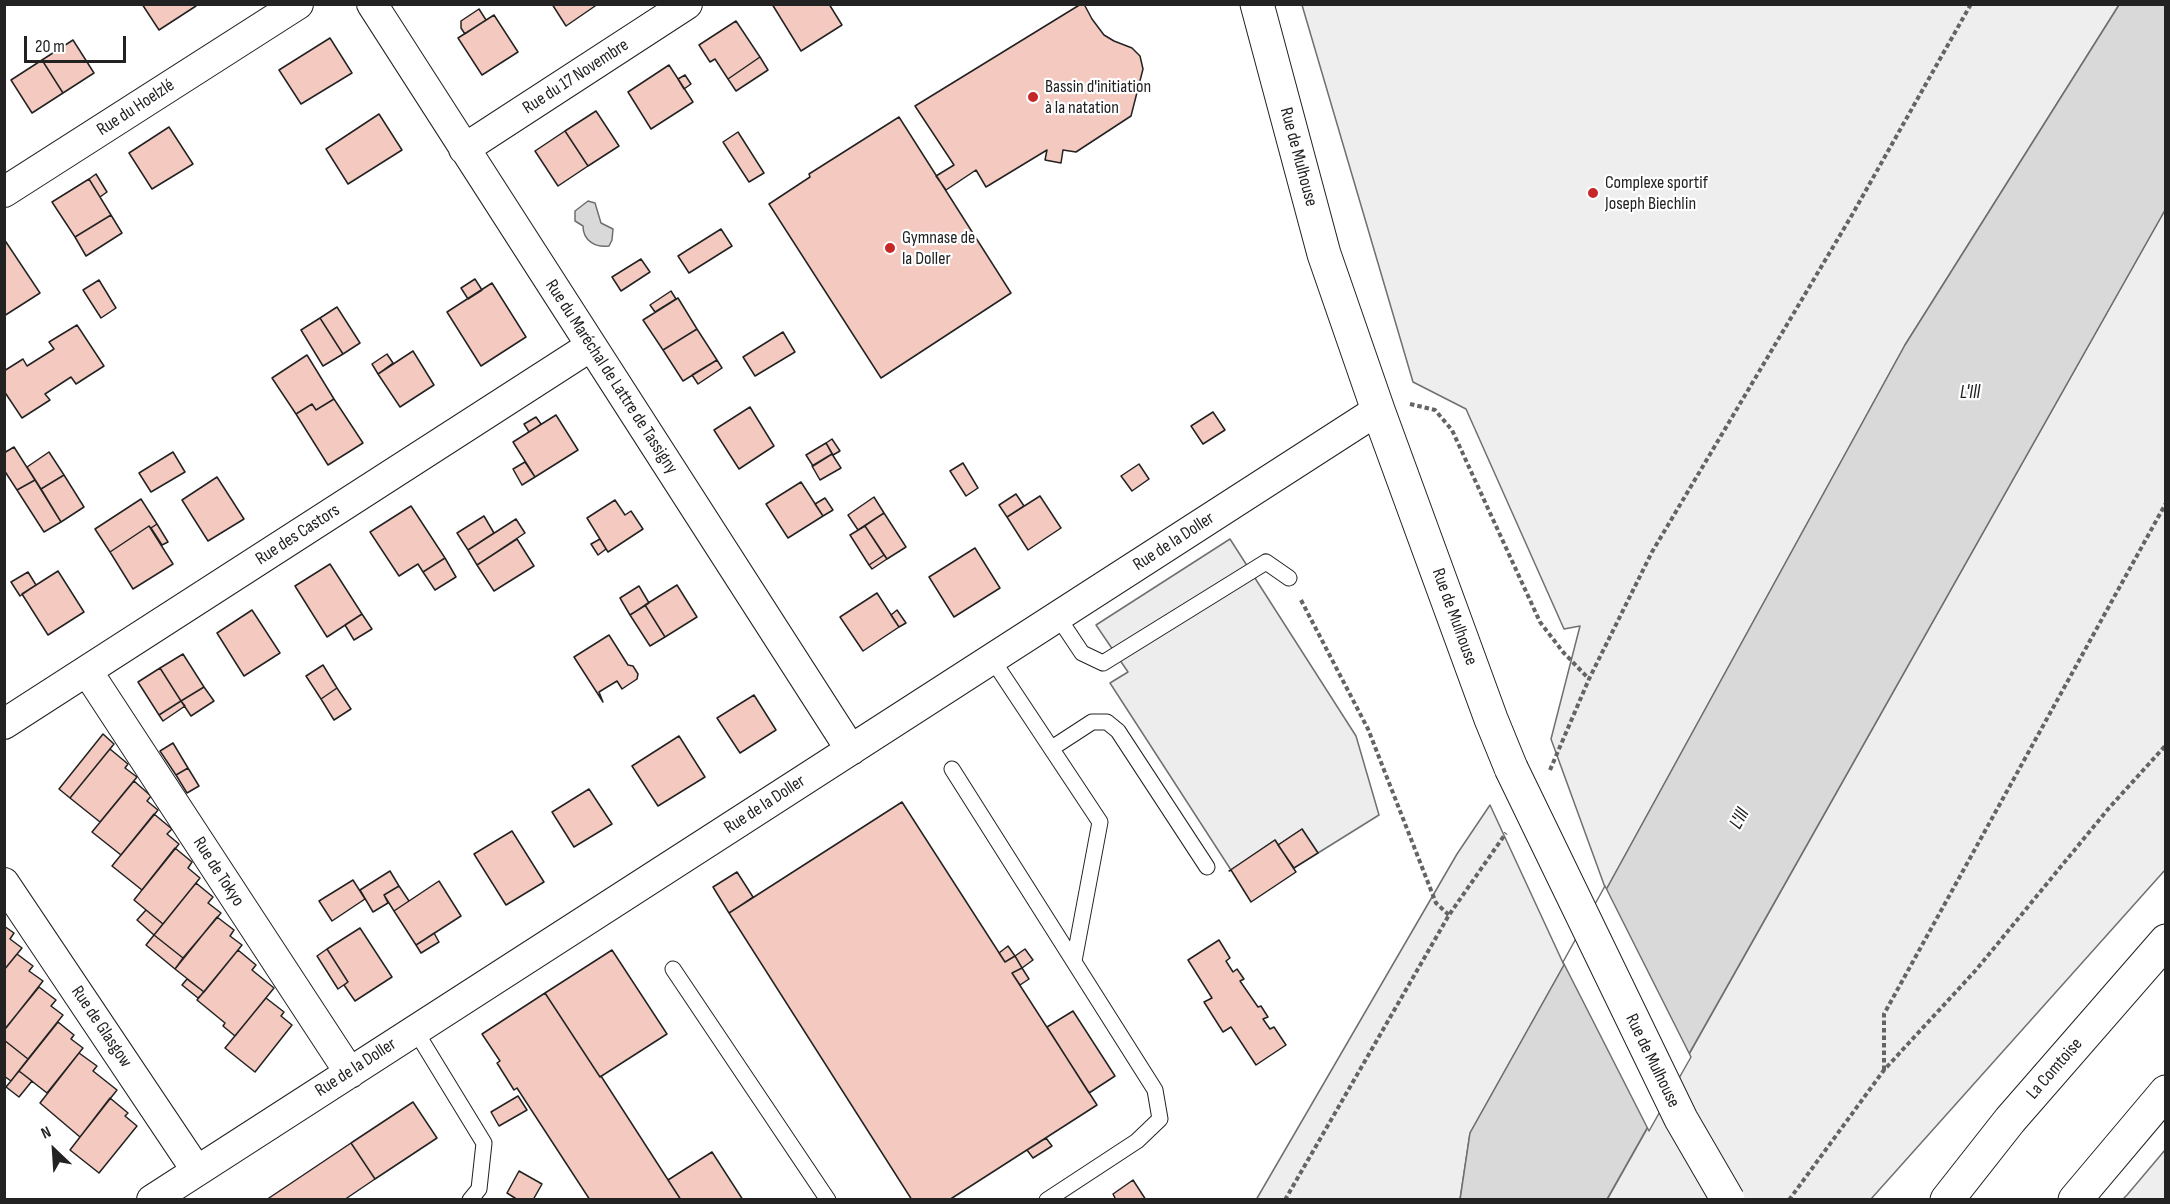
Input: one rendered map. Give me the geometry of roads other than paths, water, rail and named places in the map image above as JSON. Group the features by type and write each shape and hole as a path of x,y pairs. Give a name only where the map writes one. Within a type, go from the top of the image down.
{"main road":[{"name":"Rue de Mulhouse","path":"1257,4 1324,254 1378,410 1491,718 1511,768 1676,1109 1728,1200"},
{"name":"La Comtoise","path":"1947,1200 2010,1120 2166,941"},
{"path":"2075,1200 2166,1092"}],"street":[{"name":"Rue du Hoelzlé","path":"4,192 298,4"},
{"name":"Rue du Maréchal de Lattre de Tassigny","path":"372,4 850,750"},
{"name":"Rue du 17 Novembre","path":"464,149 687,4"},
{"name":"Rue des Castors","path":"4,724 591,346"},
{"name":"Rue de la Doller","path":"152,1200 1378,410"},
{"name":"Rue de Tokyo","path":"87,671 350,1073"},
{"name":"Rue de Glasgow","path":"4,883 196,1171"}],"lane":[{"path":"1058,617 1082,653 1103,663 1266,562 1289,578"},
{"path":"992,659 1100,822 1074,961"},
{"path":"1052,748 1092,722 1107,722 1118,731 1207,867"},
{"path":"952,769 1155,1090 1160,1119 1137,1141 1047,1200"},
{"path":"673,969 828,1200"},
{"path":"415,1030 484,1143 479,1189 470,1200"}],"water":[{"name":"L'Ill","path":"2119,5 2165,5 2165,210 1607,1199 1460,1200 1470,1133 1905,345"},
{"path":"588,201 595,203 601,223 613,229 609,246 595,245 585,236 583,226 575,221 575,211"}],"place":[{"name":"Bassin d'initiation à la natation","path":"1033,97"},
{"name":"Complexe sportif Joseph Biechlin","path":"1593,193"},
{"name":"Gymnase de la Doller","path":"890,248"}]}
